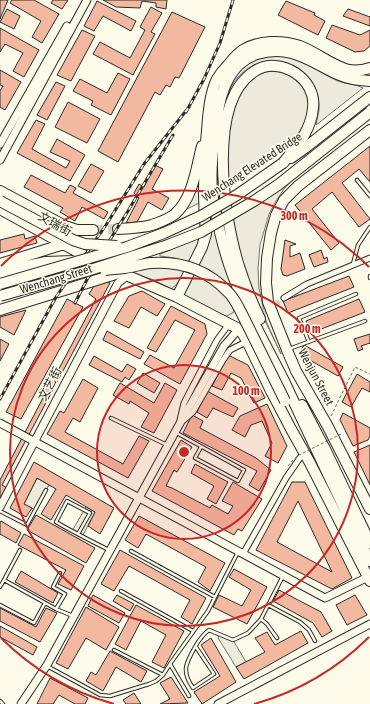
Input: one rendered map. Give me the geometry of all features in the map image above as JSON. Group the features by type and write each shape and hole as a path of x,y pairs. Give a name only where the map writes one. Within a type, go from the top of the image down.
{"highway":[{"path":"177,297 205,240 204,191 208,121 212,93 217,80 224,69 244,49 256,44 282,42 299,46 338,66 364,74 370,72"},
{"path":"370,81 354,80 338,75 288,51 273,50 257,54 246,59 228,78 218,106 212,162 212,190 216,213 224,251 232,274 285,384 370,543"},
{"path":"283,163 302,139 310,122 314,107 310,88 301,76 286,68 274,65 255,70 242,82 232,101 224,142 224,188 230,234 237,262 249,296 370,561"},
{"path":"350,70 364,70 370,68"},
{"name":"Wenchang Elevated Bridge","path":"0,284 127,246 164,233 201,216 237,196 305,148 370,97"},
{"name":"Wenchang Elevated Bridge","path":"0,296 87,271 168,245 201,232 254,201 278,184 370,112"},
{"path":"118,229 151,225 163,221 174,215 183,206 189,195 193,182 208,121"},
{"name":"Wenjun Street","path":"370,130 298,186 284,200 276,215 271,233 267,258 266,283 268,302 296,371 327,425 370,509"},
{"name":"文瑞街","path":"0,191 65,226 77,230 93,230"},
{"path":"0,201 72,240 85,244 103,246 127,246"},
{"name":"文瑞街","path":"0,209 96,262 123,274"},
{"path":"0,264 64,244"},
{"path":"0,274 22,267 46,262 78,261"},
{"path":"87,271 124,268 150,263 182,264 207,274 228,291 242,314 292,414 310,463"},
{"path":"123,274 177,297 237,328 243,334 270,391 310,463 369,579"},
{"name":"Wenchang Street","path":"0,310 123,274"},
{"path":"311,398 321,451"},
{"path":"292,414 321,451"}],"street":[{"path":"0,144 82,0"},
{"path":"0,160 88,0"},
{"path":"284,298 307,284 370,258"},
{"name":"文艺街","path":"0,507 123,274"},
{"path":"21,704 47,665 178,425 224,346 233,327"},
{"path":"178,425 193,412 230,350 242,344 248,343"},
{"path":"0,423 325,598 369,579"},
{"path":"240,553 286,478 304,452"},
{"path":"218,704 370,624"}],"lane":[{"path":"357,180 370,196"},
{"path":"353,265 358,245 370,227"},
{"path":"309,342 299,318 356,294"},
{"path":"287,350 365,321"},
{"path":"111,418 167,445"},
{"path":"175,432 244,470 238,481 195,458 201,447"},
{"path":"0,512 27,525 46,490"},
{"path":"78,534 90,513 67,501 56,522 78,534 109,550"},
{"path":"0,587 20,550"},
{"path":"131,550 214,597"},
{"path":"47,665 95,693 105,696 110,696 156,681 163,675 208,611 214,597 240,553"},
{"path":"56,609 65,594 53,586 60,572"},
{"path":"196,646 214,674 193,688 185,672 186,662 203,634 209,630 233,640 248,633 261,619 283,575"},
{"path":"4,580 56,609 73,616"},
{"path":"121,591 193,632"},
{"path":"0,605 34,623 45,603"},
{"path":"268,605 300,622 309,630 315,641"},
{"path":"261,619 267,624 277,638"},
{"path":"114,650 163,675"},
{"path":"170,664 189,696"},
{"path":"0,701 3,704"}],"path":[{"path":"327,425 356,367 370,374"},
{"path":"288,466 299,455 341,434"}],"shaded area":[{"path":"275,55 301,61 338,81 363,88 316,125 319,104 316,91 310,80 296,67 276,62 262,62 246,70 237,78 230,89 225,102 231,83 241,69 255,60"},
{"path":"273,71 292,76 303,86 309,104 305,123 298,134 291,141 265,163 227,189 227,136 238,95 251,78 265,72"},
{"path":"200,166 201,202 179,213"},
{"path":"295,177 284,189 269,214 260,245 258,269 259,288 266,321 281,354 243,272 231,221 258,204"},
{"path":"216,229 246,314 199,265 206,248 210,232"},
{"path":"201,237 191,262 160,256 160,254"},
{"path":"158,265 186,270 176,285 171,289 154,280 125,271"},
{"path":"195,273 219,289 229,300 234,312 222,317 182,296"},
{"path":"37,478 49,485 35,510 24,504"},
{"path":"86,507 95,512 82,537 72,531"},
{"path":"219,634 233,640 246,662 236,667 218,638"}],"building":[{"path":"0,0 8,0 0,19"},
{"path":"12,0 34,0 59,14 42,43 32,37 41,21 10,3"},
{"path":"53,0 68,0 62,9 51,3"},
{"path":"103,0 167,0 166,9 156,7 156,3 142,1 140,8 116,7"},
{"path":"97,1 136,21 131,31 103,16 94,31 84,26"},
{"path":"286,1 315,13 314,15 325,21 318,35 278,15"},
{"path":"151,7 162,13 151,32 155,34 133,75 93,54 100,42 130,58 145,30 140,27"},
{"path":"7,9 20,16 14,29 0,22"},
{"path":"348,9 370,17 370,26 343,16"},
{"path":"172,12 205,27 179,78 175,77 170,87 166,85 160,95 155,92 118,162 98,151"},
{"path":"332,25 360,35 370,30 370,46 364,51 355,52 326,38"},
{"path":"0,28 39,50 24,77 13,71 23,53 5,44 0,52"},
{"path":"82,30 95,36 71,81 57,75"},
{"path":"0,70 21,82 5,110 0,107 0,91 3,86 0,85"},
{"path":"118,73 130,79 111,115 91,105 93,101 73,91 80,79 107,93"},
{"path":"56,82 65,86 47,120 37,115"},
{"path":"68,102 100,119 87,143 55,127"},
{"path":"36,120 45,124 32,149 66,168 70,161 50,152 57,139 85,155 70,181 17,153"},
{"path":"370,146 370,182 359,169 342,183 370,219 359,227 332,192 312,209 339,243 331,250 295,205"},
{"path":"91,164 104,171 91,193 78,186"},
{"path":"155,165 163,169 152,189 169,198 162,210 148,202 137,222 126,223 139,198 134,193 139,184 144,187"},
{"path":"31,175 65,193 70,185 76,188 73,193 108,212 104,219 82,207 75,221 60,212 63,208 24,187"},
{"path":"24,234 25,239 35,236 37,243 0,253 0,240"},
{"path":"285,240 296,244 290,246 290,257 300,253 305,269 287,276 283,275 281,269"},
{"path":"321,250 324,259 327,257 328,262 314,267 309,255"},
{"path":"349,276 354,287 288,313 283,301"},
{"path":"99,278 110,283 2,485 7,488 0,501 0,480 44,396 39,394 48,376 54,378 96,299 89,294"},
{"path":"142,291 165,304 157,316 141,307 129,328 114,321 129,296"},
{"path":"67,299 83,307 21,419 6,412"},
{"path":"359,299 365,312 311,333 306,321"},
{"path":"171,306 205,324 207,334 180,384 144,364 150,355 174,368 195,330 175,320 156,352 147,348"},
{"path":"26,310 14,335 0,327 0,317"},
{"path":"107,331 144,352 140,359 103,340"},
{"path":"370,334 370,343 361,346 363,349 358,351 354,339"},
{"path":"0,339 9,344 0,361"},
{"path":"304,345 343,367 338,376 299,354"},
{"path":"228,355 248,365 265,398 254,403 241,378 231,373 222,390 212,386"},
{"path":"94,356 122,372 127,364 136,369 129,380 125,377 122,382 89,365"},
{"path":"143,373 160,383 154,393 137,383"},
{"path":"357,374 370,382 370,392 362,388 351,407 342,402"},
{"path":"83,379 98,388 80,422 73,418 65,432 123,464 139,436 149,441 128,478 47,434 60,411 64,413"},
{"path":"120,383 154,403 165,383 177,390 154,433 141,427 149,413 130,401 129,404 113,395"},
{"path":"207,391 238,408 233,417 213,408 207,418 197,412"},
{"path":"267,404 287,446 278,463 265,456 272,443 262,421 251,425 245,437 232,430 240,416"},
{"path":"343,413 370,428 370,436 368,440 353,446 340,420"},
{"path":"192,415 203,421 200,428 256,458 271,470 259,491 249,485 257,471 183,433"},
{"path":"181,440 192,447 177,472 174,470 166,486 210,508 212,505 228,514 233,506 222,501 233,482 262,499 242,531 238,529 234,535 152,491"},
{"path":"370,445 370,485 354,452"},
{"path":"34,462 114,508 100,534 88,526 95,512 66,495 51,520 41,514 56,489 37,478 24,504 32,508 26,517 10,508"},
{"path":"195,464 228,482 216,504 207,499 214,486 191,473"},
{"path":"292,482 305,482 352,578 332,589 256,550","holes":["298,501 332,572 277,542"]},
{"path":"36,515 95,548 86,563 27,530"},
{"path":"139,516 225,563 210,591 198,582 206,567 146,534 138,548 125,540"},
{"path":"1,521 21,533 16,543 0,534"},
{"path":"24,534 84,566 71,590 58,584 66,570 18,545"},
{"path":"120,550 206,598 192,624 181,617 190,600 129,566 114,591 101,584"},
{"path":"234,569 267,587 247,624 213,607 219,595 242,606 251,590 229,577"},
{"path":"21,571 58,593 53,603 15,582"},
{"path":"279,590 321,612 332,631 322,637 313,623 273,601"},
{"path":"93,595 125,613 119,623 88,606"},
{"path":"117,595 134,604 130,611 113,601"},
{"path":"355,595 367,615 347,625 336,605"},
{"path":"136,605 184,631 164,668 152,662 166,635 141,621 126,650 115,644"},
{"path":"86,607 119,627 106,650 86,638 68,669 56,663"},
{"path":"0,608 36,627 46,608 57,613 40,642 0,621"},
{"path":"0,626 37,647 33,655 0,637"},
{"path":"301,631 308,643 244,679 236,667 265,652 255,638 267,632 275,645"},
{"path":"211,638 236,682 202,704 194,692 220,676 201,645"},
{"path":"110,651 147,671 141,682 116,667 103,691 86,681 91,672 96,675"},
{"path":"171,677 188,703 160,704 170,699 160,683"},
{"path":"50,678 88,698 85,704 75,704 59,695 53,704 37,704"},
{"path":"134,693 141,704 126,704 123,700"}],"tunnel":[{"path":"93,230 118,229"},
{"path":"257,317 284,298"}],"railway":[{"path":"186,112 204,79 220,43 233,0"},
{"path":"0,399 56,297 106,225 144,164 189,107"},
{"path":"75,303 96,262 173,135"}]}
